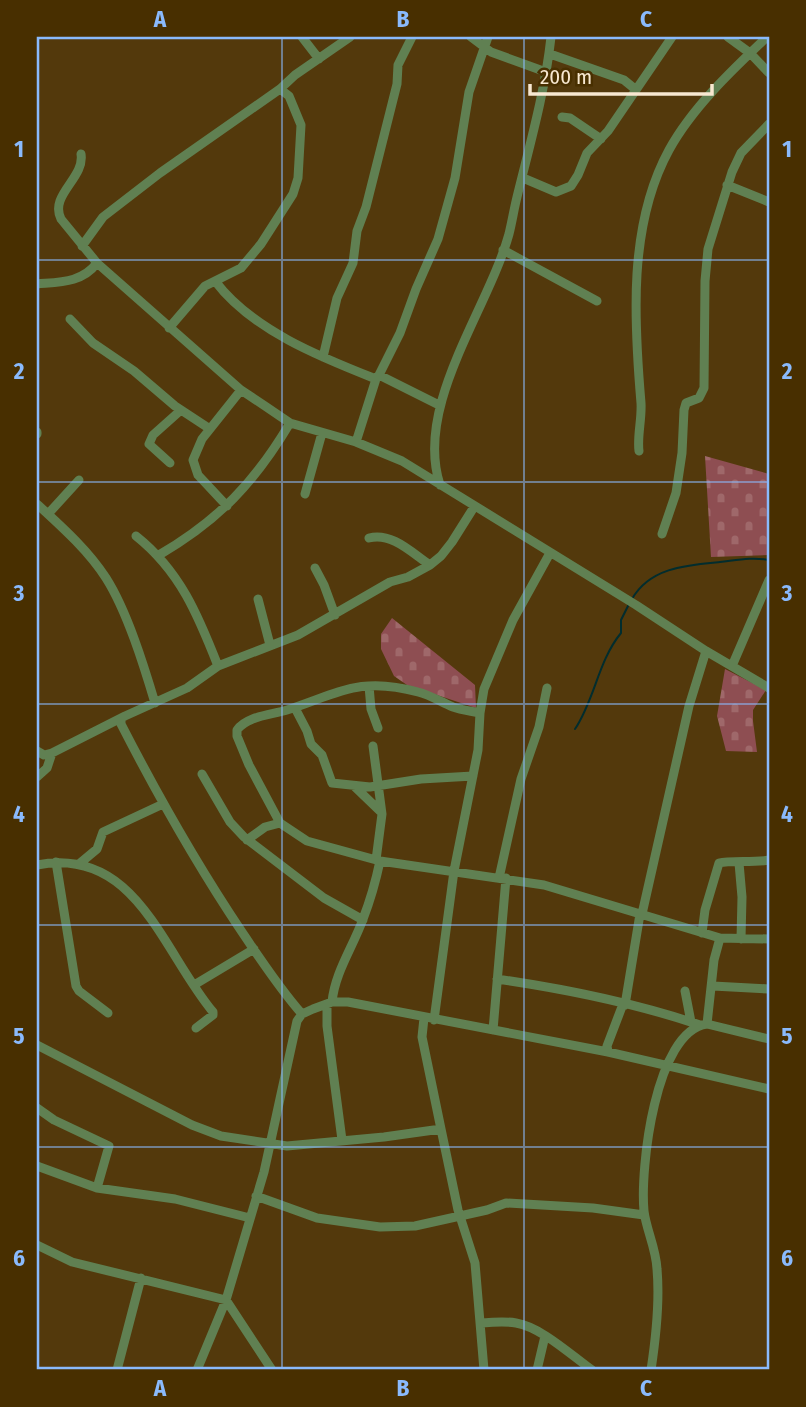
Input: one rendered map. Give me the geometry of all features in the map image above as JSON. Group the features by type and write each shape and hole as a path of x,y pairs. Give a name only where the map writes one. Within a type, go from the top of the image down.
{"street":[{"path":"302,37 319,59"},
{"path":"82,246 103,217 160,173 283,90 288,81 350,37"},
{"path":"324,357 337,298 352,263 357,231 369,197 397,84 398,65 412,37"},
{"path":"471,37 501,57 546,72"},
{"path":"356,442 378,377 400,333 438,239 455,178 469,92 488,37"},
{"path":"440,485 434,460 439,405 503,250 538,116 551,37"},
{"path":"728,37 750,53 769,74"},
{"path":"639,451 641,407 636,355 636,316 644,220 668,152 683,129 766,37"},
{"path":"523,178 556,192 571,186 583,159 601,139 669,38"},
{"path":"550,54 624,79 635,89"},
{"path":"169,328 205,286 241,268 261,244 293,194 298,178 301,132 299,117 283,90"},
{"path":"562,117 570,118 601,139"},
{"path":"663,534 676,493 682,453 684,410 686,403 699,398 704,388 708,249 727,185 741,153 769,124"},
{"path":"80,154 82,161 79,169 59,204 61,219 97,263 241,390 290,423 356,442 402,461 769,688"},
{"path":"727,185 769,202"},
{"path":"503,250 597,301"},
{"path":"37,284 77,279 90,272 97,263"},
{"path":"215,281 239,307 287,340 439,405"},
{"path":"71,319 93,342 210,429"},
{"path":"227,506 194,467 195,451 241,390"},
{"path":"170,463 149,444 153,435 181,410"},
{"path":"159,555 196,533 227,506 255,474 290,423"},
{"path":"305,494 322,433"},
{"path":"48,514 79,480"},
{"path":"37,504 82,548 105,576 130,630 155,703"},
{"path":"37,751 44,755 52,753 187,688 218,666 298,635 390,582 408,577 430,565 452,542 474,507"},
{"path":"136,536 159,555 190,601 218,666"},
{"path":"369,538 382,536 391,539 430,565"},
{"path":"484,1370 475,1263 461,1217 422,1037 429,1019 473,776 484,690 513,620 550,552"},
{"path":"315,568 335,615"},
{"path":"732,666 769,580"},
{"path":"258,599 270,645"},
{"path":"608,1052 607,1046 624,1004 641,914 686,718 706,651"},
{"path":"369,686 371,709 378,728"},
{"path":"480,712 453,707 420,692 398,688 352,687 246,722 237,730 237,736 280,823 307,841 378,860 549,886 720,938 769,939"},
{"path":"493,1030 502,878 521,779 540,727 547,688"},
{"path":"295,708 311,744 323,755 332,783 377,786 421,779 473,776"},
{"path":"121,719 121,724 163,804 204,875 274,979 302,1014"},
{"path":"342,1140 327,1026 329,1003 342,965 363,920 378,860 382,814 373,746"},
{"path":"37,777 47,768 52,753"},
{"path":"202,774 230,822 247,840 324,898 363,920"},
{"path":"354,786 382,814"},
{"path":"79,864 97,849 103,832 163,804"},
{"path":"266,826 271,817 271,807"},
{"path":"247,840 266,826 280,823"},
{"path":"702,933 705,911 719,863 769,860"},
{"path":"56,862 76,986 108,1013"},
{"path":"37,865 56,862 79,864 105,873 134,896 213,1012 213,1015 195,1028"},
{"path":"739,863 742,897 741,939"},
{"path":"651,1370 657,1320 657,1268 654,1244 644,1215 644,1173 652,1116 667,1065 677,1044 699,1024 713,986 714,960 720,938"},
{"path":"194,985 254,949"},
{"path":"497,979 658,1011 699,1024 769,1039"},
{"path":"713,986 769,989"},
{"path":"685,991 699,1024"},
{"path":"197,1370 226,1300 271,1144 291,1042 302,1014 329,1003 370,1006 608,1052 769,1089"},
{"path":"37,1045 192,1125 221,1136 287,1146 441,1129"},
{"path":"37,1108 71,1129 109,1146 97,1188"},
{"path":"37,1166 97,1188 176,1199 250,1218"},
{"path":"256,1196 317,1218 370,1226 415,1226 515,1202 644,1215"},
{"path":"37,1245 72,1262 226,1300 272,1370"},
{"path":"117,1370 141,1278"},
{"path":"482,1323 515,1322 545,1336 592,1370"},
{"path":"537,1370 545,1336"}],"green space":[{"path":"705,456 769,474 769,555 711,557"},
{"path":"392,618 475,685 476,708 407,685 394,676 381,649 381,634"},
{"path":"725,669 766,690 753,710 757,752 726,751 717,716"}],"waterway":[{"path":"632,599 649,580 671,570 739,560 769,560"},
{"path":"575,729 607,656 621,633 621,620 629,604"}]}
